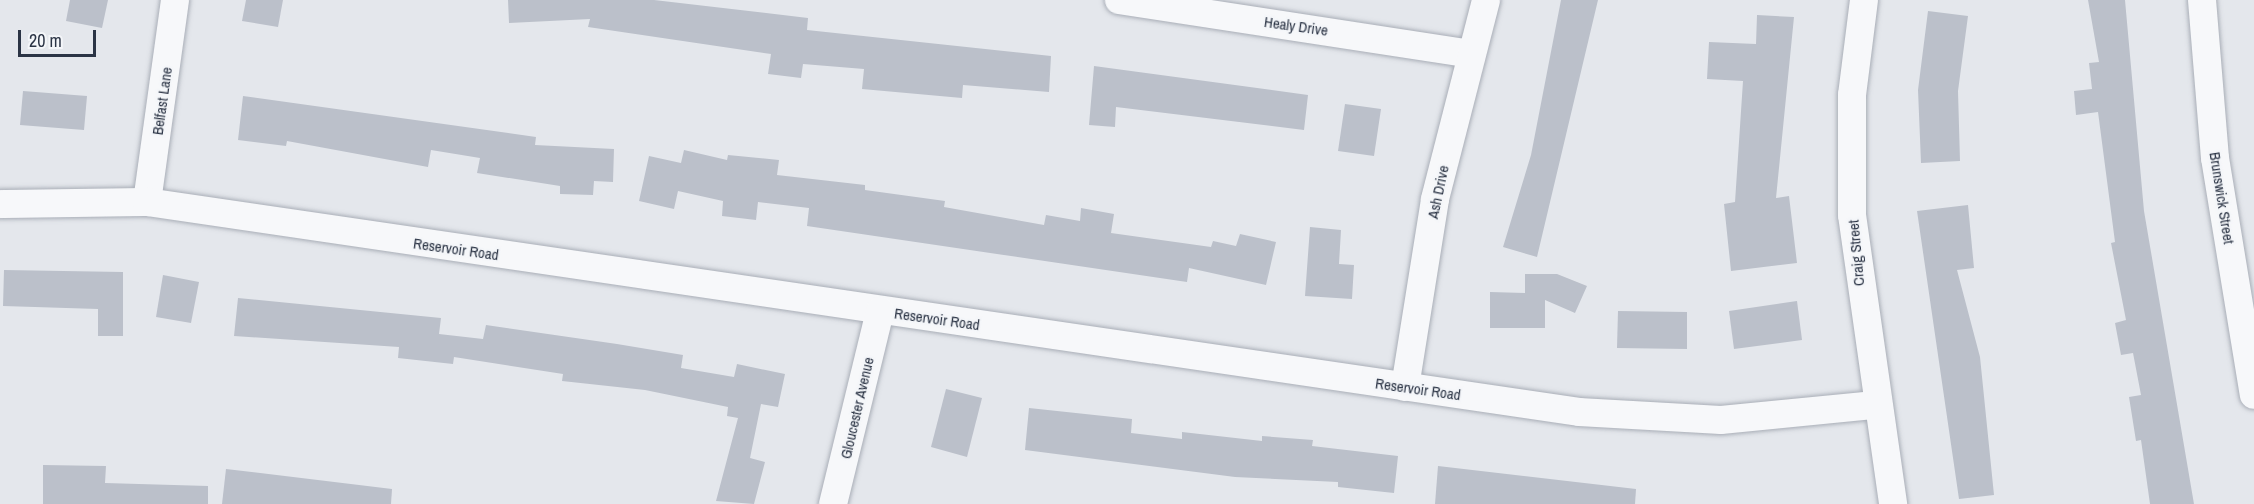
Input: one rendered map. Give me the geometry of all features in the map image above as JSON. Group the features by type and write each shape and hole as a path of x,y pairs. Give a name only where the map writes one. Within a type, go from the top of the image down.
{"street":[{"name":"Belfast Lane","path":"147,202 175,0"},
{"name":"Healy Drive","path":"1119,0 1471,54"},
{"name":"Ash Drive","path":"1405,387 1435,199 1486,0"},
{"name":"Craig Street","path":"1864,0 1850,150 1859,286 1875,405 1893,504"},
{"name":"Brunswick Street","path":"2202,0 2215,158 2254,395"},
{"name":"Reservoir Road","path":"0,204 147,202 1405,387 1661,420 1721,420 1875,405"},
{"name":"Gloucester Avenue","path":"833,504 880,311"}],"building":[{"path":"70,0 108,0 102,28 66,21"},
{"path":"246,0 283,0 278,27 242,21"},
{"path":"508,0 654,0 808,18 807,30 1051,56 1049,92 963,85 962,98 862,89 864,69 803,64 801,78 768,74 771,54 588,27 590,19 509,23"},
{"path":"1561,0 1598,0 1537,257 1503,247 1531,155"},
{"path":"2088,0 2125,0 2144,211 2194,504 2150,504 2141,440 2136,441 2129,397 2141,395 2133,353 2121,355 2115,323 2126,320 2111,243 2115,242 2098,112 2076,115 2074,91 2092,89 2089,63 2099,62"},
{"path":"1928,11 1968,16 1958,91 1960,161 1921,163 1918,90"},
{"path":"1757,15 1794,17 1776,198 1789,196 1797,263 1731,271 1724,204 1735,202 1743,81 1707,79 1709,42 1756,44"},
{"path":"1094,66 1308,95 1304,130 1116,107 1115,127 1089,125"},
{"path":"23,91 87,96 84,130 20,125"},
{"path":"243,96 536,137 535,145 614,149 613,182 594,181 593,195 560,194 560,186 477,173 480,158 431,150 428,167 287,141 286,146 238,140"},
{"path":"1345,104 1381,109 1374,156 1338,151"},
{"path":"684,150 727,160 728,155 779,160 777,175 865,185 865,190 945,201 944,207 1044,225 1046,215 1080,221 1081,208 1114,214 1111,233 1211,247 1213,241 1236,246 1240,234 1276,242 1266,285 1189,268 1187,282 807,226 809,208 758,202 756,220 722,216 723,201 678,191 674,209 639,201 649,156 681,163"},
{"path":"1968,205 1974,268 1957,270 1980,357 1994,495 1959,499 1917,211"},
{"path":"1310,227 1341,230 1339,264 1354,265 1352,299 1305,296"},
{"path":"4,270 123,272 123,336 98,336 98,309 3,306"},
{"path":"1525,274 1557,274 1587,286 1575,313 1545,300 1545,328 1490,328 1490,292 1525,293"},
{"path":"163,275 199,282 191,323 156,317"},
{"path":"238,298 441,318 439,334 483,339 486,325 617,344 683,355 681,368 734,377 737,364 785,374 778,407 761,404 750,458 765,462 754,504 716,501 738,418 727,416 728,407 645,390 562,381 563,374 454,357 453,364 398,358 399,347 234,336"},
{"path":"1797,301 1802,340 1734,349 1729,311"},
{"path":"1618,311 1687,312 1687,349 1617,348"},
{"path":"946,389 982,398 967,457 931,447"},
{"path":"1029,408 1132,419 1131,433 1182,439 1182,432 1262,441 1262,436 1313,440 1312,446 1398,456 1394,493 1338,487 1338,482 1235,477 1025,450"},
{"path":"43,465 106,466 105,483 208,486 208,504 43,504"},
{"path":"1438,466 1636,489 1635,504 1435,504"},
{"path":"226,469 392,489 391,504 222,504"}]}
